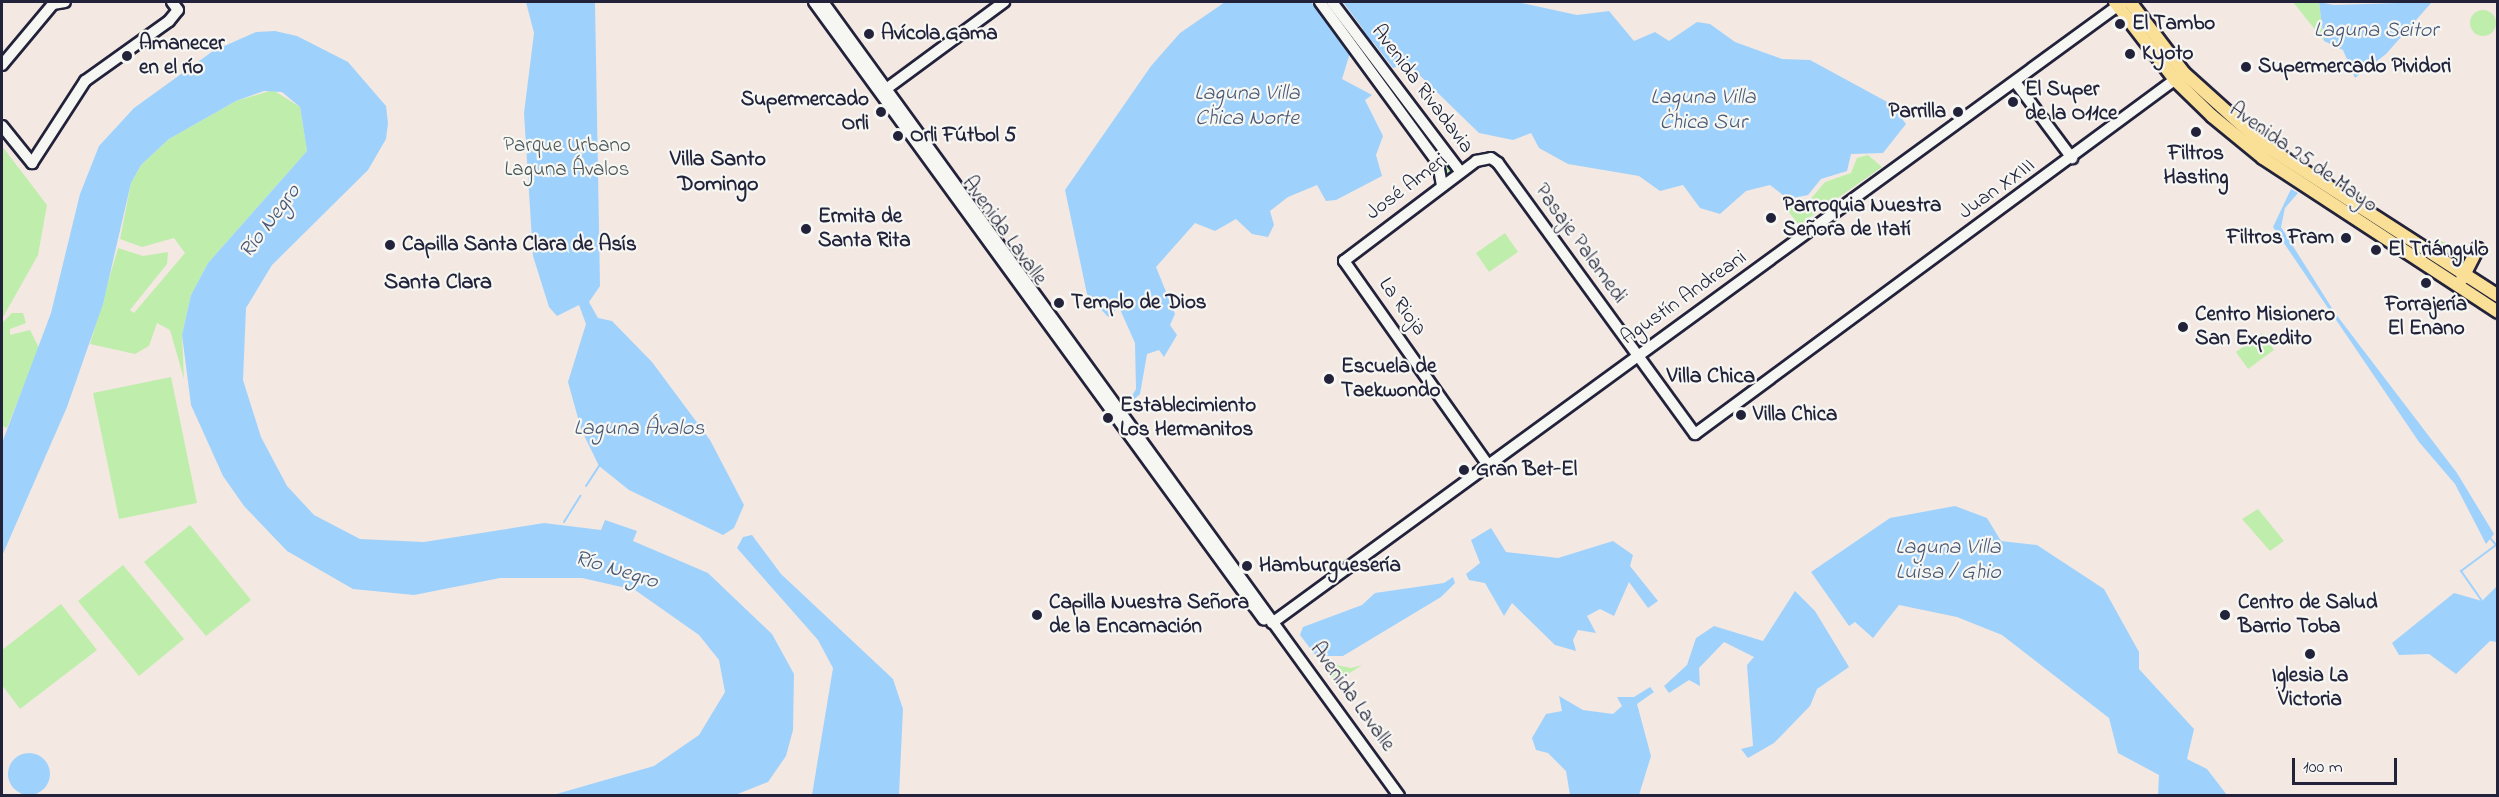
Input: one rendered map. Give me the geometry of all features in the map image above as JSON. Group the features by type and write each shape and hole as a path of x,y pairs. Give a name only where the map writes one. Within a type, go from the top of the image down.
{"main road":[{"name":"Avenida 25 de Mayo","path":"2121,2 2180,77 2264,145 2463,278 2498,296"},
{"path":"2463,278 2477,249"},
{"name":"Avenida 25 de Mayo","path":"2463,278 2498,312"}],"street":[{"path":"2,65 53,4 65,2"},
{"name":"Avenida Lavalle","path":"814,2 1203,519 1272,623 1399,795"},
{"name":"Avenida Lavalle","path":"823,2 883,91"},
{"path":"883,91 1004,2"},
{"name":"Avenida Rivadavia","path":"1320,2 1348,32"},
{"name":"Avenida Rivadavia","path":"1332,2 1348,32 1438,163 1442,185"},
{"name":"Agustín Andreani","path":"1272,623 1637,355 2016,83 2121,2"},
{"path":"2,126 32,163 84,81 175,6"},
{"name":"Avenida Rivadavia","path":"1363,53 1460,171"},
{"name":"Juan XXIII","path":"1695,434 2180,77"},
{"path":"2016,83 2072,158"},
{"name":"José Ameri","path":"1344,261 1460,171 1484,158 1498,163"},
{"name":"Pasaje Palamedi","path":"1498,163 1695,434"},
{"name":"La Rioja","path":"1344,261 1488,465"}],"green space":[{"path":"1323,2 1329,2 1453,174 1448,176"},
{"path":"2293,2 2319,2 2324,41"},
{"path":"2483,10 2492,14 2496,23 2492,32 2483,36 2474,32 2470,23 2474,14"},
{"path":"273,90 300,107 307,151 208,263 191,295 182,335 184,379 170,330 157,323 149,346 135,354 90,344 118,248 143,256 168,252 167,264 130,310 134,313 185,253 174,238 142,247 120,239 131,183 141,165 169,139 236,101"},
{"path":"2,146 47,205 38,255 2,319"},
{"path":"1868,155 1882,167 1799,225 1784,206 1809,201 1825,182 1851,173 1857,158"},
{"path":"1505,233 1518,252 1489,272 1476,253"},
{"path":"2441,241 2466,250 2469,255 2457,261 2440,249"},
{"path":"12,313 23,313 26,323 10,329 10,335 30,330 39,348 7,428 2,426 2,323"},
{"path":"2262,333 2274,350 2248,369 2236,352"},
{"path":"171,377 197,503 119,519 93,393"},
{"path":"2258,509 2284,541 2270,551 2242,519"},
{"path":"190,525 251,600 206,636 144,562"},
{"path":"123,565 184,639 139,676 78,601"},
{"path":"61,604 97,650 20,709 2,685 2,650"},
{"path":"1337,665 1351,668 1362,665 1336,682 1323,669"}],"water":[{"name":"Laguna Ávalos","path":"526,2 595,2 600,286 589,302 598,318 612,321 652,362 710,440 744,505 734,528 723,535 629,490 599,466 581,429 568,382 586,324 579,305 557,316 549,307 533,256 524,113 534,33"},
{"path":"1225,2 1311,2 1342,38 1363,29 1343,2 1517,2 1577,15 1609,11 1634,41 1655,32 1669,41 1697,22 1710,24 1735,42 1782,59 1810,60 1891,104 1906,124 1883,153 1851,154 1847,171 1821,179 1808,195 1788,199 1770,185 1746,191 1720,214 1700,208 1683,185 1660,191 1639,176 1568,164 1539,148 1531,133 1513,140 1479,133 1407,63 1393,68 1373,42 1351,50 1342,79 1372,95 1365,100 1383,136 1376,155 1382,176 1336,200 1326,201 1317,185 1288,197 1270,211 1274,225 1268,237 1252,234 1236,219 1215,231 1195,223 1156,267 1175,314 1170,325 1177,335 1164,357 1159,350 1147,354 1140,394 1125,408 1136,389 1135,343 1119,307 1108,317 1087,294 1065,190 1151,66 1180,33"},
{"name":"Laguna Seitor","path":"2319,2 2334,5 2432,2 2386,54 2355,78 2343,50 2324,41"},
{"name":"Río Negro","path":"275,31 297,36 348,62 386,106 388,123 386,139 368,170 272,265 246,308 243,380 261,437 287,486 314,515 360,539 424,542 544,523 601,530 605,520 637,531 633,541 708,573 772,634 794,674 793,730 786,756 768,782 735,795 553,795 654,766 699,735 725,692 719,660 699,635 635,590 582,578 500,578 414,595 353,589 287,551 244,506 223,476 191,405 182,335 191,295 208,263 307,151 300,107 282,92 264,91 236,101 169,139 141,165 131,183 103,304 67,407 2,556 2,443 51,313 80,194 99,146 134,108 213,51 256,32"},
{"path":"2291,189 2298,193 2285,208 2281,227 2335,313 2457,473 2494,534 2486,544 2455,484 2419,442 2273,227"},
{"name":"Laguna Villa Luisa / Ghio","path":"1955,506 1987,518 2001,541 2037,545 2104,589 2139,652 2139,669 2194,729 2187,759 2207,769 2227,795 2158,795 2159,775 2118,753 2109,718 2002,635 1957,617 1899,605 1873,638 1855,622 1849,626 1811,572 1890,518"},
{"path":"1491,528 1506,552 1558,558 1613,541 1633,555 1630,566 1658,601 1648,608 1629,582 1614,616 1600,609 1587,616 1596,633 1578,630 1573,640 1576,651 1555,645 1512,603 1504,616 1485,583 1469,580 1466,574 1480,563 1471,540"},
{"path":"752,535 781,574 893,679 903,709 899,795 812,795 833,668 818,640 737,548 743,537"},
{"path":"1453,577 1455,583 1441,597 1343,656 1316,656 1300,635 1303,627 1362,605 1375,593 1444,583"},
{"path":"2497,586 2497,642 2490,641 2456,674 2429,654 2399,655 2392,643 2454,593 2482,601"},
{"path":"1795,591 1815,611 1849,667 1817,689 1810,706 1774,743 1748,758 1741,749 1753,746 1747,665 1754,657 1724,642 1699,668 1700,686 1689,680 1669,693 1664,686 1687,665 1696,638 1714,626 1763,641"},
{"path":"1650,687 1654,692 1637,704 1651,756 1639,795 1570,795 1566,771 1548,753 1536,750 1532,738 1546,714 1562,711 1559,696 1583,710 1613,714 1622,706 1617,697 1634,697"},
{"path":"29,753 44,759 50,774 44,789 29,795 14,789 8,774 14,759"}],"waterway":[{"path":"586,486 599,466"},
{"path":"564,522 580,496"},
{"path":"2482,601 2461,571 2496,545 2491,539"}],"place":[{"name":"El Tambo","path":"2120,24"},
{"name":"Avícola Gama","path":"869,34"},
{"name":"Kyoto","path":"2130,54"},
{"name":"Amanecer en el río","path":"127,56"},
{"name":"Supermercado Pividori","path":"2246,67"},
{"name":"El Super de la O11ce","path":"2013,102"},
{"name":"Supermercado Orli","path":"881,112"},
{"name":"Parrilla","path":"1958,112"},
{"name":"Filtros Hasting","path":"2196,132"},
{"name":"Orli Fútbol 5","path":"898,136"},
{"name":"Parroquia Nuestra Señora de Itatí","path":"1771,218"},
{"name":"Ermita de Santa Rita","path":"806,229"},
{"name":"Filtros Fram","path":"2346,238"},
{"name":"Capilla Santa Clara de Asís","path":"390,245"},
{"name":"El Triángulo","path":"2376,250"},
{"name":"Forrajería El Enano","path":"2426,283"},
{"name":"Templo de Dios","path":"1059,303"},
{"name":"Centro Misionero San Expedito","path":"2183,327"},
{"name":"Escuela de Taekwondo","path":"1329,379"},
{"name":"Villa Chica","path":"1741,415"},
{"name":"Establecimiento Los Hermanitos","path":"1108,418"},
{"name":"Gran Bet-El","path":"1464,470"},
{"name":"Hamburguesería","path":"1247,566"},
{"name":"Capilla Nuestra Señora de la Encarnación","path":"1037,615"},
{"name":"Centro de Salud Barrio Toba","path":"2225,615"},
{"name":"Iglesia La Victoria","path":"2310,654"}],"district":[{"name":"Villa Santo Domingo","path":"718,172"},
{"name":"Santa Clara","path":"438,284"},
{"name":"Villa Chica","path":"1711,378"}],"water label":[{"name":"Laguna Villa Chica Norte","path":"1247,106"},
{"name":"Laguna Villa Chica Sur","path":"1703,110"}],"park label":[{"name":"Parque Urbano Laguna Ávalos","path":"567,158"}]}
